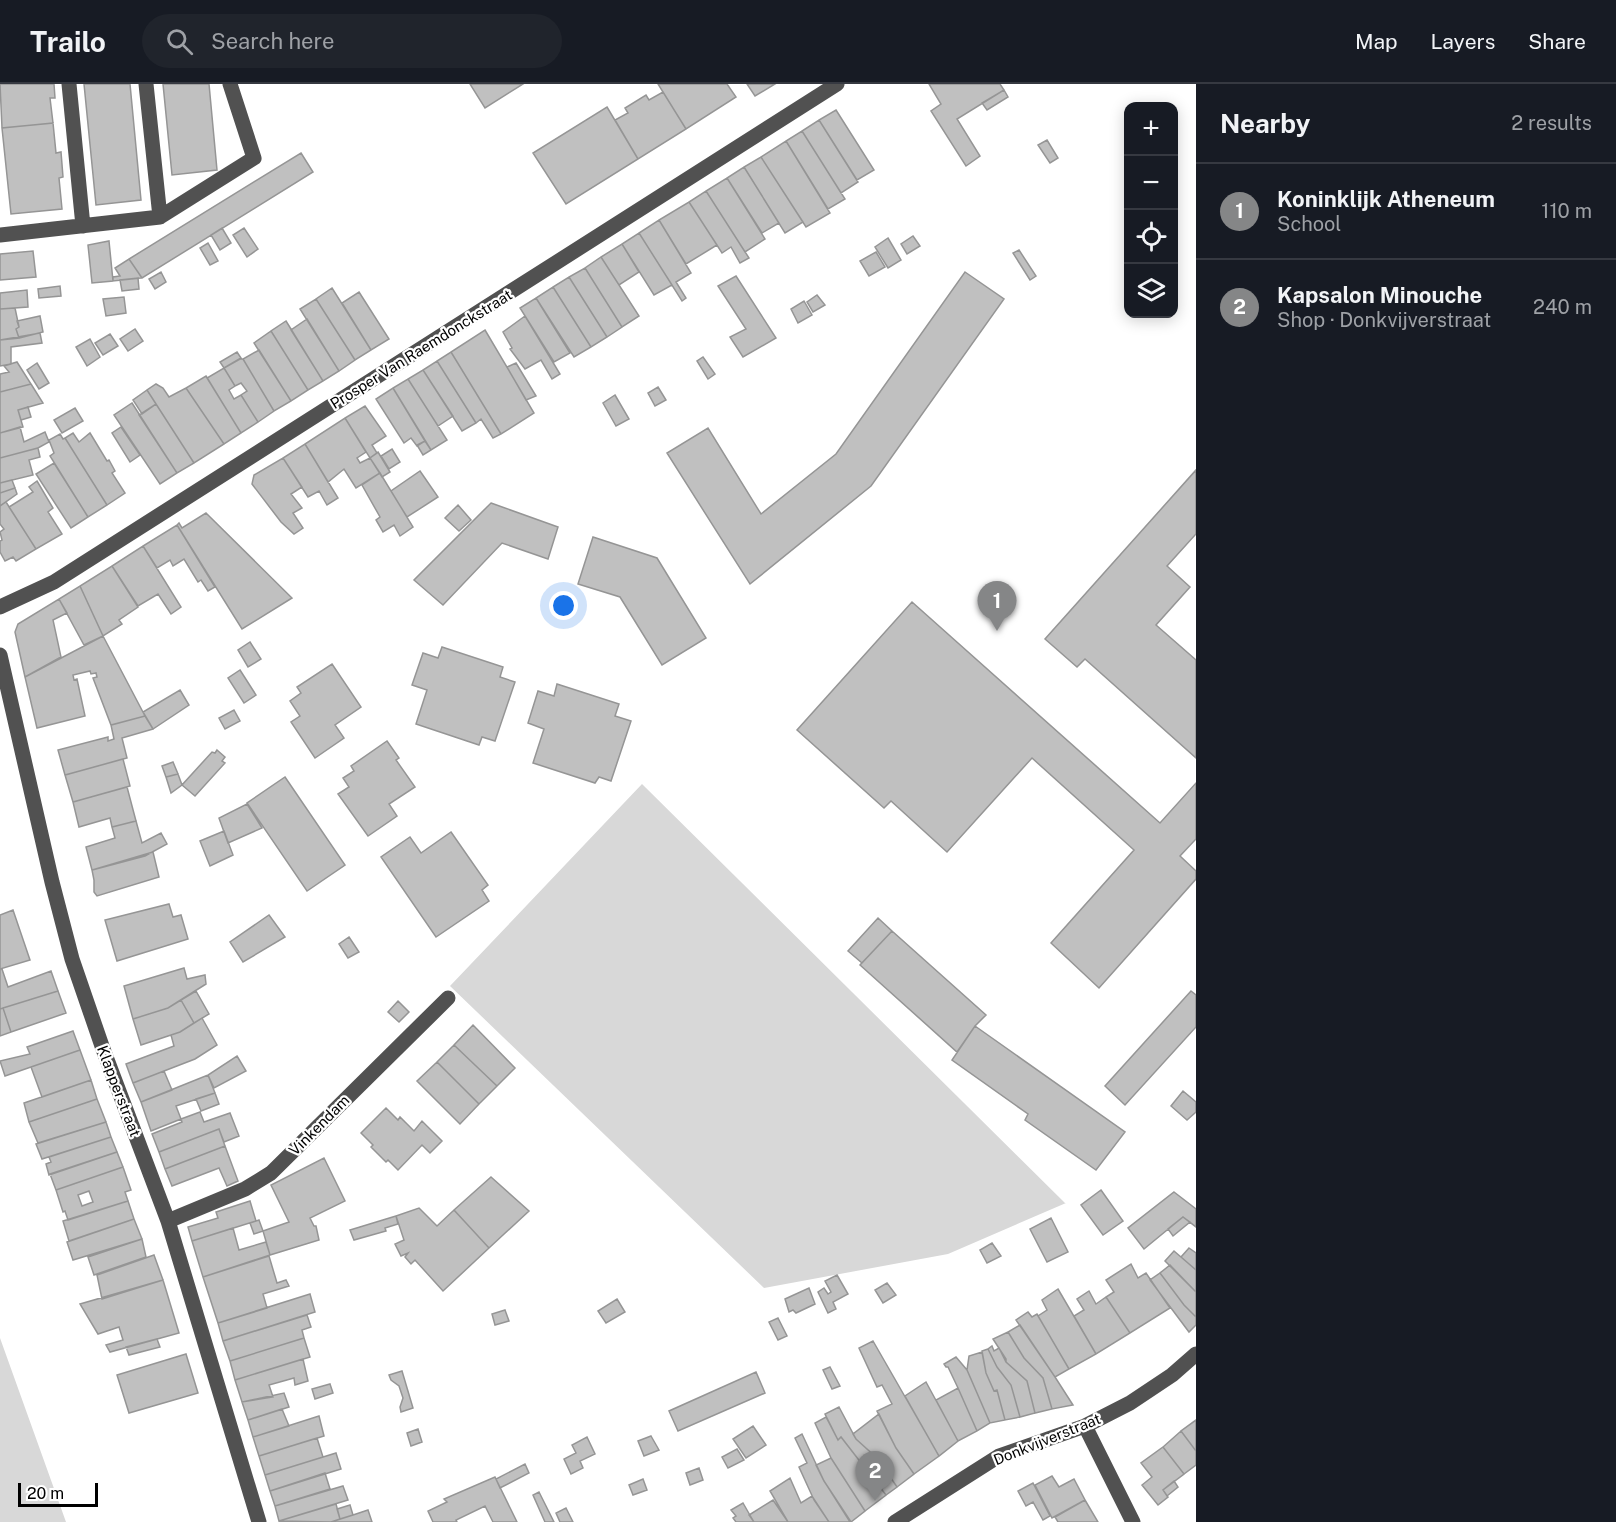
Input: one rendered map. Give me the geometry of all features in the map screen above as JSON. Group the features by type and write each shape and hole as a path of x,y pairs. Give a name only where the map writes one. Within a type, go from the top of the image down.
{"street":[{"path":"69,84 83,226"},
{"path":"146,84 160,217"},
{"path":"0,235 160,217 254,158 230,84"},
{"name":"Prosper Van Raemdonckstraat","path":"0,607 54,582 837,84"},
{"name":"Klapperstraat","path":"0,655 72,959 103,1049 168,1221 259,1522"},
{"name":"Vinkendam","path":"168,1221 245,1189 271,1173 448,998"},
{"name":"Donkvijverstraat","path":"895,1522 999,1456 1085,1426 1130,1403 1172,1375 1196,1354"},
{"path":"1085,1426 1133,1522"}],"shaded area":[{"path":"642,784 1066,1203 948,1254 764,1288 450,986"},
{"path":"0,1338 66,1522 0,1522"}],"building":[{"path":"0,84 54,84 55,98 50,98 53,123 2,128"},
{"path":"84,84 130,84 141,200 96,205"},
{"path":"163,84 209,84 217,170 172,175"},
{"path":"470,84 523,84 485,108"},
{"path":"658,84 727,84 736,97 686,129"},
{"path":"747,84 775,84 755,96"},
{"path":"929,84 1000,84 1004,90 957,119 980,156 966,166 931,111 941,104"},
{"path":"1004,90 1008,97 987,110 982,103"},
{"path":"663,92 686,129 638,159 615,120 628,113 625,108 646,95 649,100"},
{"path":"607,107 638,159 566,204 533,153"},
{"path":"836,110 874,170 857,180 819,120"},
{"path":"819,120 858,182 841,193 802,131"},
{"path":"53,123 56,153 61,152 63,177 59,178 62,209 11,214 2,128"},
{"path":"802,131 845,199 828,209 786,141"},
{"path":"1047,140 1058,158 1050,163 1038,145"},
{"path":"786,141 830,213 806,227 761,157"},
{"path":"301,153 313,172 142,278 129,259"},
{"path":"761,157 803,222 785,233 744,167"},
{"path":"744,167 779,223 762,233 727,178"},
{"path":"727,178 765,239 745,252 706,191"},
{"path":"706,191 749,258 740,263 731,247 722,253 689,202"},
{"path":"689,202 717,245 686,264 659,220"},
{"path":"659,220 691,273 676,282 686,298 682,301 639,233"},
{"path":"222,228 231,243 220,250 211,235"},
{"path":"244,228 258,249 247,257 233,235"},
{"path":"639,233 672,285 654,295 622,244"},
{"path":"913,236 920,246 907,254 901,244"},
{"path":"888,238 901,260 888,268 875,247"},
{"path":"109,241 113,281 92,283 88,245"},
{"path":"208,243 218,261 210,265 200,248"},
{"path":"622,244 639,272 619,285 601,257"},
{"path":"1019,250 1036,276 1030,280 1013,253"},
{"path":"33,251 36,277 0,280 0,254"},
{"path":"876,252 885,267 869,276 860,261"},
{"path":"601,257 639,316 622,327 585,268"},
{"path":"129,259 142,278 113,281 113,277 120,276 115,268"},
{"path":"585,268 622,327 607,337 569,277"},
{"path":"161,272 166,282 155,289 149,279"},
{"path":"965,272 1004,299 871,486 750,584 667,453 708,428 761,514 836,454"},
{"path":"736,276 776,338 743,357 730,337 746,329 718,286"},
{"path":"569,277 607,337 591,347 553,287"},
{"path":"138,278 139,289 122,291 120,280"},
{"path":"60,286 61,296 39,298 38,289"},
{"path":"553,287 591,347 574,357 536,298"},
{"path":"332,288 371,350 355,360 316,299"},
{"path":"27,290 28,307 0,309 0,293"},
{"path":"359,292 389,339 371,350 342,303"},
{"path":"817,295 825,305 813,312 807,302"},
{"path":"124,297 126,313 106,316 103,299"},
{"path":"536,298 570,353 554,362 520,308"},
{"path":"316,299 355,360 339,371 300,309"},
{"path":"804,301 812,315 798,323 791,309"},
{"path":"15,308 19,338 0,340 0,309"},
{"path":"40,316 43,332 19,338 16,329 19,327 17,321"},
{"path":"525,316 560,374 552,379 541,360 525,369 510,349 512,348 503,332"},
{"path":"307,319 339,371 323,381 291,330"},
{"path":"286,321 323,381 308,390 271,331"},
{"path":"135,329 143,341 128,351 120,339"},
{"path":"485,330 534,413 501,434 451,352"},
{"path":"271,331 308,390 291,401 254,343"},
{"path":"40,333 42,343 11,347 11,364 0,366 0,340"},
{"path":"110,334 118,346 103,355 95,343"},
{"path":"90,339 100,357 87,366 76,347"},
{"path":"259,350 291,401 274,411 243,359"},
{"path":"237,352 241,358 224,368 220,362"},
{"path":"451,352 501,434 493,438 481,419 476,423 437,361"},
{"path":"703,357 715,374 708,379 697,361"},
{"path":"243,359 274,411 258,422 241,395 247,391 241,383 235,386 224,368"},
{"path":"437,361 476,423 462,431 423,370"},
{"path":"17,362 31,384 0,392 0,374 9,372 4,366"},
{"path":"37,363 49,383 39,389 27,370"},
{"path":"516,363 536,396 526,400 507,367"},
{"path":"224,368 235,386 229,390 234,399 241,395 258,422 241,433 207,378"},
{"path":"423,370 453,416 438,426 408,379"},
{"path":"206,376 241,433 224,444 186,388"},
{"path":"408,379 447,440 431,450 393,388"},
{"path":"31,384 43,403 18,410 23,427 0,433 0,392"},
{"path":"156,384 163,388 169,397 186,388 224,444 194,463 147,390"},
{"path":"658,387 666,400 655,406 648,393"},
{"path":"393,388 425,441 417,446 411,438 404,443 376,399"},
{"path":"147,390 156,404 142,414 133,400"},
{"path":"615,395 629,419 616,426 603,403"},
{"path":"132,403 177,473 160,484 114,415"},
{"path":"156,404 194,463 177,473 139,415"},
{"path":"365,406 386,436 372,445 377,453 370,458 345,418"},
{"path":"28,407 31,417 21,420 18,410"},
{"path":"75,408 83,421 62,433 54,420"},
{"path":"345,418 366,452 357,458 360,463 370,458 380,473 356,488 344,469 328,482 305,444"},
{"path":"20,427 24,442 45,432 49,442 38,448 0,458 0,433"},
{"path":"121,427 140,455 130,462 112,433"},
{"path":"73,433 79,442 90,433 115,471 112,473 125,493 107,505 65,438"},
{"path":"60,434 63,439 65,438 107,505 88,517 50,456 54,453 49,440"},
{"path":"425,441 431,450 423,455 417,445"},
{"path":"305,444 338,498 327,505 319,491 308,497 283,458"},
{"path":"38,448 40,457 29,460 33,475 0,483 0,458"},
{"path":"392,449 400,462 389,469 381,456"},
{"path":"378,452 390,472 382,477 370,458"},
{"path":"283,458 302,487 291,494 302,508 293,513 303,528 294,534 281,522 252,484 254,475"},
{"path":"54,463 88,517 71,528 36,474"},
{"path":"1196,470 1196,534 1167,566 1190,587 1156,625 1196,660 1196,758 1085,659 1077,667 1045,639"},
{"path":"420,471 438,497 407,517 391,491"},
{"path":"380,473 413,527 400,536 394,525 383,532 376,520 380,517 362,485"},
{"path":"12,480 15,488 0,493 0,483"},
{"path":"37,481 53,508 48,512 62,534 36,549 9,507 33,492 29,487"},
{"path":"15,488 17,494 0,506 0,493"},
{"path":"6,502 36,549 16,561 13,557 5,561 0,552 0,541 2,540 0,532 4,529 0,524 0,506"},
{"path":"491,503 558,527 548,559 502,543 443,605 414,580"},
{"path":"458,505 471,520 459,531 445,518"},
{"path":"206,513 292,598 242,629 177,525 179,523 182,528"},
{"path":"177,525 215,587 208,591 201,580 198,582 184,559 173,566 170,560 157,568 143,546"},
{"path":"593,537 657,558 706,638 662,665 620,597 578,584"},
{"path":"143,546 181,607 171,614 158,594 138,606 112,566"},
{"path":"112,566 138,607 119,620 122,624 103,636 80,586"},
{"path":"80,586 103,636 84,645 59,599"},
{"path":"59,599 67,613 53,620 61,657 25,677 15,632 18,624"},
{"path":"912,602 1160,823 1196,783 1196,839 1180,856 1196,871 1196,879 1099,988 1051,943 1134,850 1032,758 947,852 891,801 884,808 797,730"},
{"path":"103,636 145,716 111,725 93,678 97,677 96,673 91,674 90,671 73,675 74,680 77,679 85,716 37,728 25,677"},
{"path":"250,642 261,659 248,667 238,650"},
{"path":"442,647 503,667 500,677 515,682 495,741 482,737 479,745 416,724 427,690 412,685 423,653 438,658"},
{"path":"332,664 361,707 335,725 344,738 315,758 291,722 300,716 290,701 301,693 297,687"},
{"path":"240,670 256,695 244,703 228,678"},
{"path":"557,684 619,704 615,716 631,721 611,781 599,777 595,783 533,763 544,729 528,723 538,691 554,696"},
{"path":"180,690 189,705 153,729 143,712"},
{"path":"234,710 240,721 225,729 219,718"},
{"path":"145,716 153,729 122,738 127,758 65,775 58,750 108,737 108,741 114,739 111,725"},
{"path":"387,741 399,758 396,760 415,787 389,804 397,816 368,836 338,794 349,787 343,778 354,771 351,766"},
{"path":"217,750 225,757 222,761 225,763 195,796 182,785 212,752 215,753"},
{"path":"123,759 130,786 73,802 65,775"},
{"path":"173,762 178,774 166,777 162,766"},
{"path":"178,774 182,785 171,793 166,777"},
{"path":"285,777 345,865 307,891 247,803"},
{"path":"127,787 136,821 112,827 110,818 79,827 73,802"},
{"path":"247,804 262,828 228,843 219,818"},
{"path":"136,821 142,843 161,833 167,844 145,856 92,870 86,847 115,838 112,827"},
{"path":"224,831 233,855 210,866 200,841"},
{"path":"451,832 488,885 482,890 489,901 436,937 381,857 410,837 421,853"},
{"path":"153,852 159,877 97,896 94,892 92,870"},
{"path":"169,904 173,917 181,915 188,939 117,961 105,920"},
{"path":"13,910 30,960 0,969 0,915"},
{"path":"269,915 285,937 243,962 230,942"},
{"path":"878,918 892,931 862,963 848,951"},
{"path":"892,931 986,1015 975,1026 957,1052 860,965"},
{"path":"349,937 359,952 348,958 339,944"},
{"path":"184,968 187,979 205,975 206,984 168,1008 133,1019 124,986"},
{"path":"0,969 2,969 8,987 51,971 58,991 0,1009"},
{"path":"58,991 66,1013 11,1032 3,1008"},
{"path":"196,991 209,1014 194,1023 181,1000"},
{"path":"1191,991 1196,995 1196,1027 1125,1105 1105,1086"},
{"path":"181,1000 194,1023 180,1032 141,1045 133,1019 168,1008"},
{"path":"398,1001 409,1012 399,1022 388,1012"},
{"path":"3,1008 11,1032 0,1036 0,1009"},
{"path":"202,1018 217,1045 195,1059 133,1083 126,1064 174,1046 171,1035"},
{"path":"473,1025 515,1068 497,1086 454,1045"},
{"path":"975,1026 1125,1132 1096,1170 1025,1120 1028,1114 952,1060"},
{"path":"73,1031 80,1050 5,1076 0,1061 30,1054 27,1047"},
{"path":"454,1045 497,1086 479,1104 437,1062"},
{"path":"80,1050 91,1080 42,1097 31,1067"},
{"path":"237,1056 246,1071 214,1088 208,1075"},
{"path":"437,1062 479,1104 460,1124 417,1081"},
{"path":"164,1071 172,1090 141,1102 133,1083"},
{"path":"208,1075 215,1093 176,1106 181,1119 151,1131 141,1102"},
{"path":"91,1080 97,1099 29,1122 24,1103"},
{"path":"1183,1091 1196,1102 1196,1112 1187,1120 1171,1106"},
{"path":"215,1093 219,1104 201,1111 196,1099"},
{"path":"97,1099 106,1122 38,1143 29,1122"},
{"path":"386,1108 398,1120 400,1117 414,1131 422,1121 442,1141 430,1153 422,1145 398,1170 371,1147 373,1145 361,1133"},
{"path":"200,1112 204,1122 230,1113 239,1136 224,1142 219,1129 159,1152 152,1134"},
{"path":"106,1122 111,1137 42,1159 36,1144"},
{"path":"219,1129 225,1146 165,1169 159,1152"},
{"path":"111,1137 117,1152 49,1175 46,1164 51,1162 49,1157"},
{"path":"225,1146 238,1181 227,1186 219,1168 172,1186 165,1169"},
{"path":"117,1152 123,1167 56,1190 50,1174"},
{"path":"324,1158 345,1201 310,1218 316,1226 319,1240 270,1255 263,1231 289,1222 271,1185"},
{"path":"123,1167 131,1190 125,1192 128,1201 68,1220 56,1190","holes":["89,1191 93,1202 82,1206 78,1195"]},
{"path":"491,1177 529,1211 489,1248 454,1210"},
{"path":"1101,1190 1123,1221 1103,1235 1081,1205"},
{"path":"1174,1192 1196,1209 1196,1227 1183,1217 1144,1249 1128,1228"},
{"path":"128,1201 134,1219 69,1241 63,1221"},
{"path":"250,1201 256,1221 192,1241 188,1227 218,1218 216,1212"},
{"path":"419,1208 437,1226 454,1210 489,1248 443,1291 415,1260 411,1264 405,1257 408,1253 401,1256 395,1244 404,1240 396,1216"},
{"path":"396,1216 398,1224 385,1228 386,1231 354,1240 350,1230"},
{"path":"1183,1217 1190,1222 1173,1236 1168,1229"},
{"path":"1051,1218 1068,1252 1047,1262 1030,1229"},
{"path":"134,1219 142,1239 73,1260 67,1242"},
{"path":"259,1220 263,1231 254,1234 250,1223"},
{"path":"233,1228 239,1250 266,1242 270,1255 203,1277 192,1241"},
{"path":"142,1239 146,1257 94,1275 88,1257"},
{"path":"992,1243 1001,1256 987,1263 980,1250"},
{"path":"1189,1248 1196,1253 1196,1270 1181,1257"},
{"path":"1174,1251 1196,1270 1196,1292 1165,1261"},
{"path":"154,1255 163,1280 102,1299 97,1275"},
{"path":"269,1256 277,1283 286,1280 289,1286 263,1294 267,1308 218,1323 203,1277"},
{"path":"1131,1264 1138,1278 1146,1273 1170,1308 1130,1333 1106,1297 1114,1292 1106,1280"},
{"path":"1170,1265 1196,1292 1196,1317 1160,1273"},
{"path":"1160,1273 1196,1317 1196,1325 1189,1332 1150,1280"},
{"path":"837,1275 848,1294 833,1302 836,1309 828,1313 818,1292 824,1288 828,1294 831,1292 825,1281"},
{"path":"163,1280 179,1333 110,1352 106,1345 123,1340 119,1327 98,1334 80,1304"},
{"path":"887,1283 896,1295 883,1303 875,1290"},
{"path":"809,1288 815,1304 796,1313 793,1310 789,1312 785,1299"},
{"path":"1058,1289 1096,1354 1069,1369 1038,1316 1047,1310 1042,1300"},
{"path":"1089,1291 1096,1304 1106,1297 1130,1333 1096,1354 1074,1316 1084,1310 1077,1299"},
{"path":"310,1294 315,1312 223,1341 218,1323"},
{"path":"617,1299 625,1312 606,1323 598,1311"},
{"path":"505,1310 509,1321 495,1325 492,1314"},
{"path":"1028,1312 1032,1317 1037,1314 1069,1369 1055,1377 1016,1320"},
{"path":"307,1315 311,1327 302,1330 304,1338 230,1361 223,1341"},
{"path":"778,1318 787,1336 778,1340 769,1322"},
{"path":"1020,1325 1073,1405 1052,1409 1043,1378 1024,1358 1008,1332"},
{"path":"1008,1332 1024,1358 1043,1378 1052,1409 1035,1413 1027,1381 1006,1362 993,1339"},
{"path":"304,1338 310,1357 235,1380 230,1361"},
{"path":"157,1339 160,1347 129,1355 126,1347"},
{"path":"873,1341 939,1456 914,1474 896,1448 877,1411 892,1404 882,1385 877,1387 859,1348"},
{"path":"992,1346 994,1351 999,1348 1006,1362 1027,1381 1035,1413 1020,1417 1011,1385 997,1367 988,1349"},
{"path":"988,1349 997,1367 1011,1385 1020,1417 1005,1420 997,1390 994,1391 986,1373 982,1351"},
{"path":"982,1352 986,1373 994,1391 997,1390 1005,1420 990,1423 967,1370 969,1356"},
{"path":"186,1354 198,1393 129,1413 117,1375"},
{"path":"956,1357 967,1370 990,1423 977,1431 948,1367 944,1364"},
{"path":"303,1359 308,1381 295,1385 294,1378 269,1385 273,1397 242,1402 235,1380"},
{"path":"830,1367 840,1386 832,1389 823,1370"},
{"path":"402,1371 413,1408 401,1412 403,1398 399,1386 391,1380 389,1375"},
{"path":"756,1372 765,1393 678,1431 669,1411"},
{"path":"926,1382 958,1441 939,1456 905,1396"},
{"path":"330,1384 333,1393 315,1399 312,1389"},
{"path":"958,1388 977,1431 958,1441 936,1400"},
{"path":"284,1393 289,1407 248,1420 242,1402"},
{"path":"839,1407 856,1439 878,1459 897,1487 886,1495 841,1437 838,1440 825,1414"},
{"path":"282,1409 289,1426 253,1437 248,1420"},
{"path":"879,1414 896,1448 914,1474 897,1487 878,1459 853,1434"},
{"path":"319,1416 324,1436 259,1456 253,1437"},
{"path":"826,1417 838,1440 841,1437 886,1495 865,1511 831,1458 815,1423"},
{"path":"1196,1420 1196,1451 1181,1431"},
{"path":"753,1426 766,1445 746,1458 733,1439"},
{"path":"418,1429 422,1442 411,1446 407,1433"},
{"path":"1181,1431 1196,1451 1196,1465 1184,1474 1163,1447"},
{"path":"802,1434 824,1481 850,1522 829,1522 814,1500 799,1467 807,1463 795,1438"},
{"path":"651,1436 659,1450 644,1456 638,1441"},
{"path":"587,1437 595,1454 580,1461 583,1468 571,1474 564,1459 576,1453 572,1445"},
{"path":"317,1438 323,1457 265,1475 259,1456"},
{"path":"1163,1447 1184,1474 1163,1490 1168,1497 1158,1505 1142,1485 1152,1477 1141,1463"},
{"path":"737,1449 744,1460 728,1468 722,1457"},
{"path":"336,1453 341,1469 270,1491 265,1475"},
{"path":"831,1458 865,1511 851,1522 816,1465"},
{"path":"525,1464 529,1473 500,1488 496,1479"},
{"path":"699,1468 703,1480 690,1485 686,1473"},
{"path":"325,1473 330,1489 275,1506 270,1491"},
{"path":"1052,1476 1059,1487 1074,1479 1085,1500 1052,1518 1035,1485"},
{"path":"495,1477 517,1522 493,1522 485,1506 456,1520 457,1522 433,1522 428,1511 447,1502 444,1499"},
{"path":"790,1478 801,1503 812,1496 829,1522 788,1522 770,1491"},
{"path":"643,1479 647,1490 633,1495 629,1485"},
{"path":"1174,1481 1178,1487 1167,1496 1163,1490"},
{"path":"1033,1483 1050,1516 1043,1520 1033,1502 1026,1506 1018,1491"},
{"path":"343,1486 348,1500 279,1521 275,1506"},
{"path":"539,1492 554,1522 545,1522 533,1495"},
{"path":"773,1500 788,1522 754,1522 749,1515"},
{"path":"1085,1500 1098,1522 1058,1522 1055,1517"},
{"path":"743,1503 754,1522 736,1522 733,1518 736,1516 731,1510"},
{"path":"336,1504 340,1519 331,1522 279,1521"},
{"path":"350,1505 353,1515 340,1519 337,1509"},
{"path":"566,1508 573,1522 560,1522 556,1513"},
{"path":"368,1510 372,1522 331,1522 353,1515"}],"place":[{"name":"Koninklijk Atheneum","path":"997,631"},
{"name":"Kapsalon Minouche","path":"875,1501"}]}
